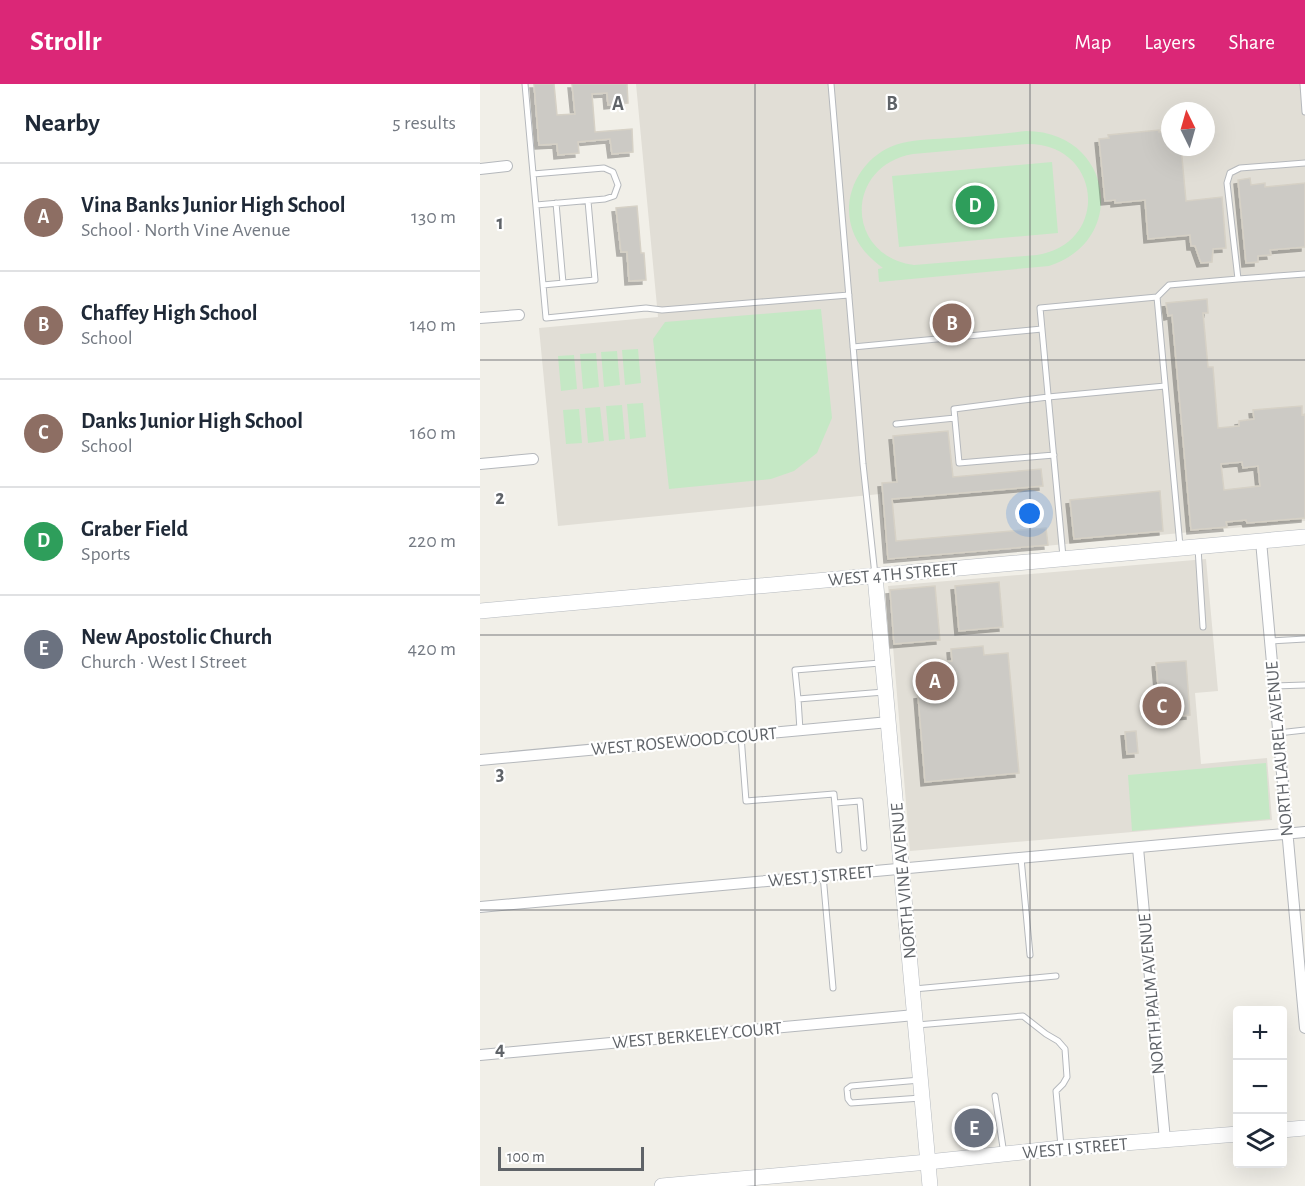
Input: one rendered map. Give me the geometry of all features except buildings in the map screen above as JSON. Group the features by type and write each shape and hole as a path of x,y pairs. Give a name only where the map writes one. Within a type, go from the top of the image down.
{"street":[{"path":"480,169 507,166"},
{"path":"480,318 519,315"},
{"path":"480,464 533,459"},
{"name":"WEST 4TH STREET","path":"480,611 1305,537"},
{"name":"NORTH LAUREL AVENUE","path":"1261,541 1305,1028"},
{"name":"NORTH VINE AVENUE","path":"875,576 930,1186"},
{"name":"WEST ROSEWOOD COURT","path":"480,760 889,722"},
{"name":"WEST J STREET","path":"480,907 1305,832"},
{"name":"NORTH PALM AVENUE","path":"1138,848 1165,1140"},
{"name":"WEST BERKELEY COURT","path":"480,1055 915,1020"},
{"path":"1287,1130 1305,1128"},
{"name":"WEST I STREET","path":"662,1186 1061,1148 1233,1134"}],"lane":[{"path":"525,84 546,318 646,308 663,310 849,295"},
{"path":"831,84 875,576"},
{"path":"1303,84 1305,112"},
{"path":"1238,279 1227,183 1230,173 1240,168 1305,163"},
{"path":"533,174 604,168 613,172 618,185 614,196 605,199 536,205"},
{"path":"543,285 595,280 588,201"},
{"path":"556,204 563,283"},
{"path":"1063,559 1040,308 1157,297 1169,285 1305,274"},
{"path":"1157,297 1180,548"},
{"path":"853,347 1042,329"},
{"path":"1054,455 959,463 954,409 1165,386"},
{"path":"896,424 955,418"},
{"path":"1198,547 1203,627"},
{"path":"1270,641 1305,639"},
{"path":"800,730 795,670 884,663"},
{"path":"1274,686 1305,685"},
{"path":"798,699 886,692"},
{"path":"1278,733 1305,730"},
{"path":"741,735 746,801 834,794 839,850"},
{"path":"835,803 860,801 864,848"},
{"path":"1021,858 1030,955"},
{"path":"823,875 833,988"},
{"path":"912,990 1056,976"},
{"path":"915,1020 1023,1016 1058,1041 1065,1049 1067,1077 1056,1091 1061,1148"},
{"path":"921,1080 851,1086 847,1089 851,1103 922,1098"},
{"path":"995,1096 1004,1154"}],"shaded area":[{"path":"636,84 1305,84 1305,521 887,561 880,494 558,526 539,328 658,317"},
{"path":"1206,559 1218,691 1195,693 1201,764 1267,758 1272,820 910,851 888,586"}],"green space":[{"path":"1026,131 1055,136 1077,148 1092,167 1100,189 1100,212 1092,234 1075,253 1049,266 879,282 878,269 883,268 858,242 849,216 854,184 865,166 891,146 902,143","holes":["1027,144 1052,148 1071,159 1083,176 1088,195 1086,214 1077,232 1061,247 1037,255 914,265 891,258 875,246 865,229 862,211 865,192 874,175 890,162 913,154"]},
{"path":"1052,162 1058,233 899,247 892,176"},
{"path":"821,309 832,418 817,453 794,471 771,479 669,489 653,339 665,322"},
{"path":"638,349 641,383 625,385 622,350"},
{"path":"617,351 620,385 604,387 601,352"},
{"path":"596,353 599,387 583,389 580,354"},
{"path":"574,355 577,389 561,391 558,356"},
{"path":"643,403 646,437 630,439 627,404"},
{"path":"622,405 625,439 609,441 606,406"},
{"path":"600,407 604,441 588,443 585,408"},
{"path":"579,409 582,443 566,444 563,410"},
{"path":"1266,763 1270,819 1132,831 1128,775"}],"place":[{"name":"Graber Field","path":"975,205"},
{"name":"Chaffey High School","path":"952,323"},
{"name":"Vina Banks Junior High School","path":"935,681"},
{"name":"Danks Junior High School","path":"1162,706"},
{"name":"New Apostolic Church","path":"974,1128"}]}
